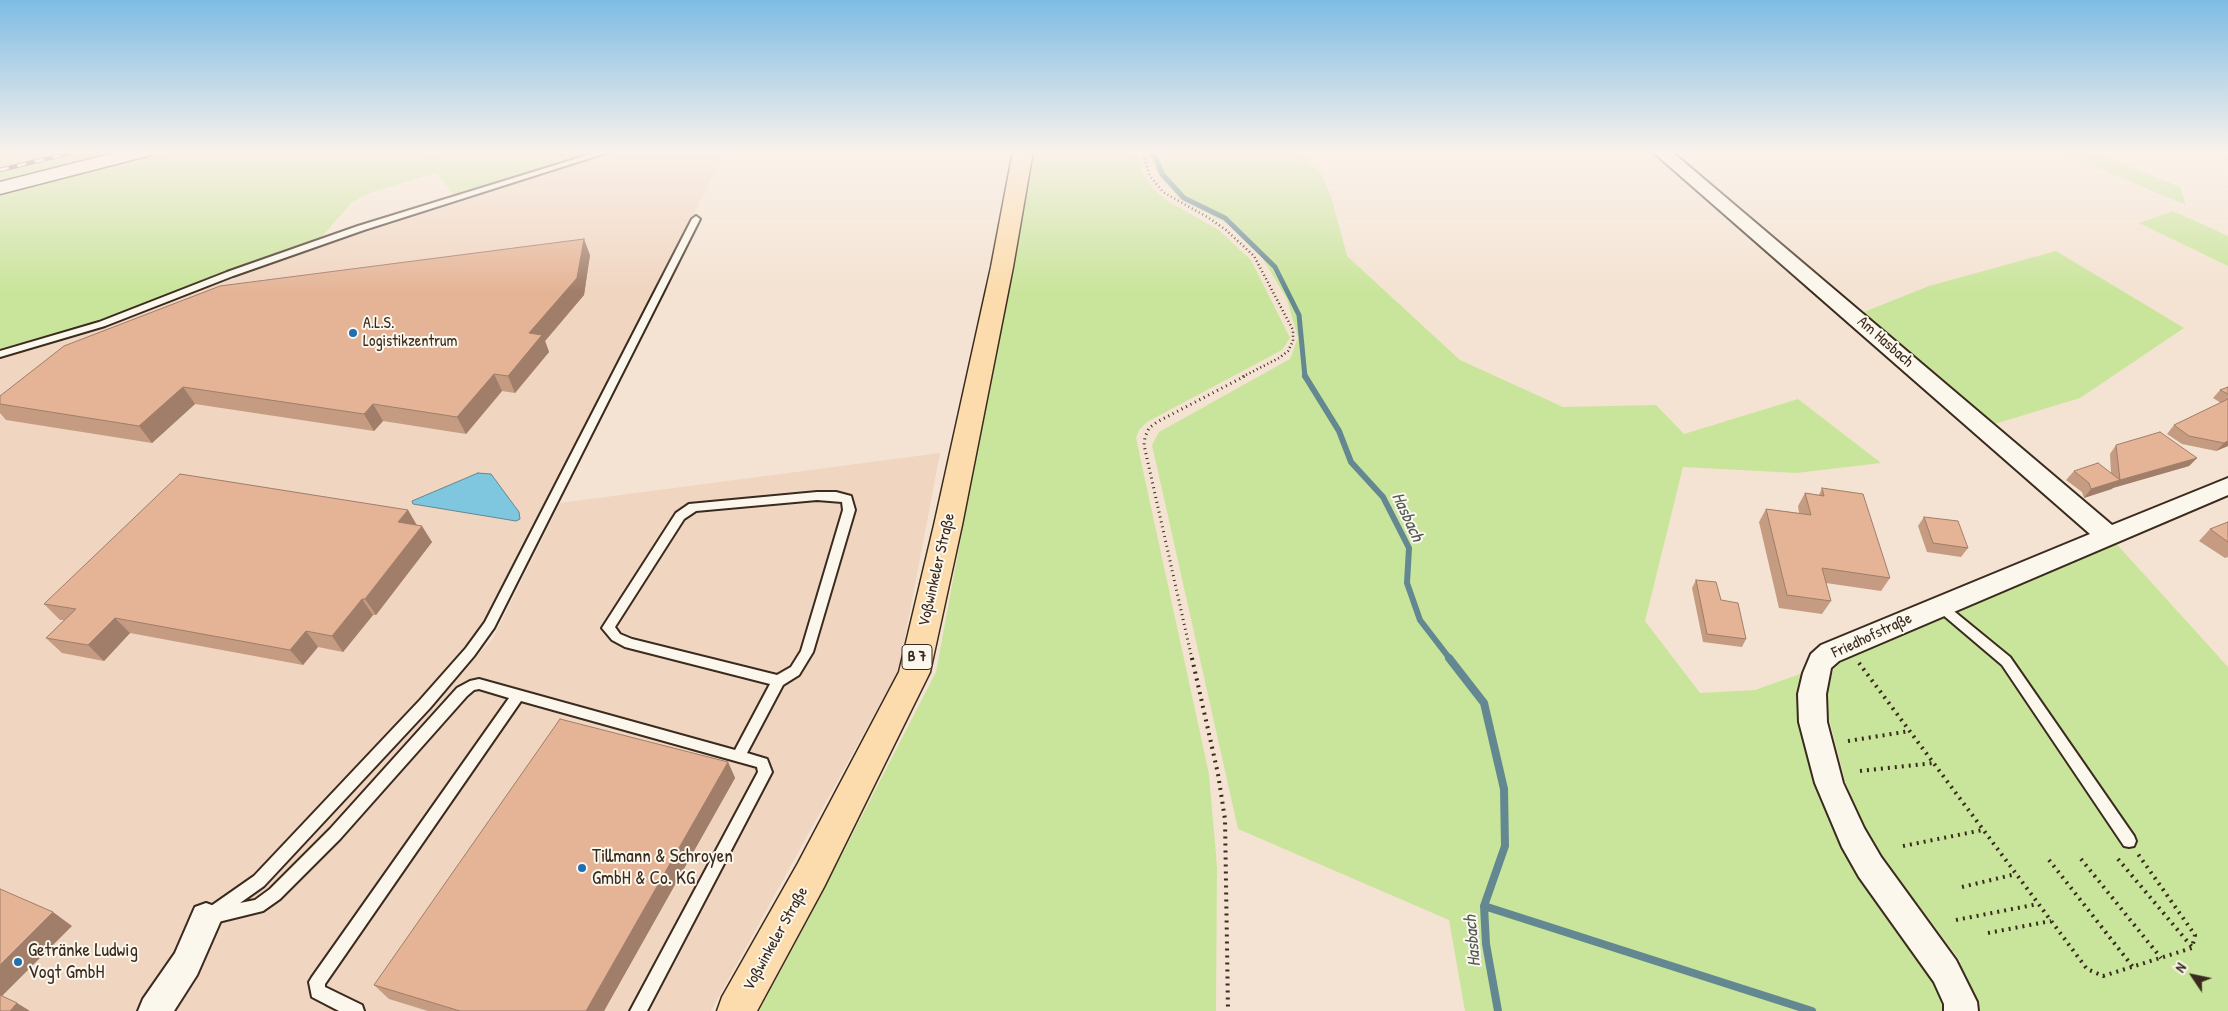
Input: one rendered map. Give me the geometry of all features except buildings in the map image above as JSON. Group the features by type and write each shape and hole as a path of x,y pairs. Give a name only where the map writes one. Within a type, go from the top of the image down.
{"main road":[{"name":"Voßwinkeler Straße","path":"736,1011 812,875 914,672 950,515 1002,267 1014,198"}],"street":[{"name":"Am Hasbach","path":"1716,198 2108,535"},
{"name":"Friedhofstraße","path":"1960,1011 1960,1002 1945,971 1870,867 1853,837 1829,783 1816,739 1812,694 1820,662 1830,653 1846,646 2108,535 2227,488"},
{"path":"155,1011 186,964 206,918"}],"lane":[{"path":"0,354 84,330 230,274 362,228 457,198"},
{"path":"206,918 259,881 425,704 470,652 490,625 696,219"},
{"path":"739,755 778,681 795,671 807,652 849,510 847,499 836,496 817,496 693,507 680,516 608,628 616,637 629,643 778,681"},
{"path":"1940,606 2006,661 2129,841"},
{"path":"206,918 258,906 276,894 425,736 462,692 470,686 478,684 739,755 762,763 765,772 638,1011"},
{"path":"356,1011 318,992 317,982 518,695"}],"path":[{"path":"1173,198 1226,230 1254,256 1293,330 1293,341 1288,351 1280,358 1157,422 1149,428 1144,445 1218,774 1225,818 1228,1011"},
{"path":"1846,646 2087,969 2103,976 2192,948"},
{"path":"1848,741 1910,731"},
{"path":"1860,771 1934,763"},
{"path":"1903,846 1983,830"},
{"path":"2129,841 2195,936 2192,948"},
{"path":"2081,859 2161,958"},
{"path":"2118,859 2192,948"},
{"path":"2049,860 2133,967"},
{"path":"1962,887 2016,874"},
{"path":"1956,920 2038,904"},
{"path":"1988,933 2051,921"}],"shaded area":[{"path":"471,198 702,198 482,628 448,671 400,725 413,727 493,638 560,503 940,453 899,669 711,1011 0,1011 0,357 72,337 307,251"}],"green space":[{"path":"0,198 360,198 352,202 319,240 94,323 0,351"},
{"path":"1023,198 1164,198 1220,231 1251,260 1290,338 1282,350 1147,422 1139,430 1136,438 1209,774 1217,867 1216,1011 759,1011 814,909 936,672"},
{"path":"1332,198 1347,256 1460,360 1563,407 1656,405 1684,434 1798,399 1881,463 1796,473 1683,467 1645,621 1700,693 1755,690 1803,673 1798,714 1817,789 1870,889 1932,965 1961,962 1865,834 1845,781 1824,699 1837,659 2112,539 2228,667 2228,1011 1465,1011 1449,920 1238,829 1152,445 1159,432 1290,359 1298,338 1287,299 1258,251 1228,224 1180,199"},
{"path":"2170,198 2184,198 2186,205"},
{"path":"2173,211 2228,236 2228,266 2139,223"},
{"path":"2056,251 2184,328 2080,398 1988,426 1859,314 1929,286"}],"water":[{"path":"478,473 491,474 519,512 520,519 516,521 413,504 412,501"}],"waterway":[{"name":"Hasbach","path":"1184,198 1225,218 1275,267 1299,315 1305,377"},
{"name":"Hasbach","path":"1305,376 1339,431 1351,462 1383,497 1409,548 1407,583 1420,620 1450,659"},
{"name":"Hasbach","path":"1449,658 1484,703 1504,789 1505,846 1484,906"},
{"path":"1484,906 1812,1011"},
{"name":"Hasbach","path":"1484,906 1486,944 1498,1011"}],"place":[{"name":"A.L.S. Logistikzentrum","path":"353,333"},
{"name":"Tillmann & Schroyen GmbH & Co. KG","path":"582,868"},
{"name":"Getränke Ludwig Vogt GmbH","path":"18,962"}]}
